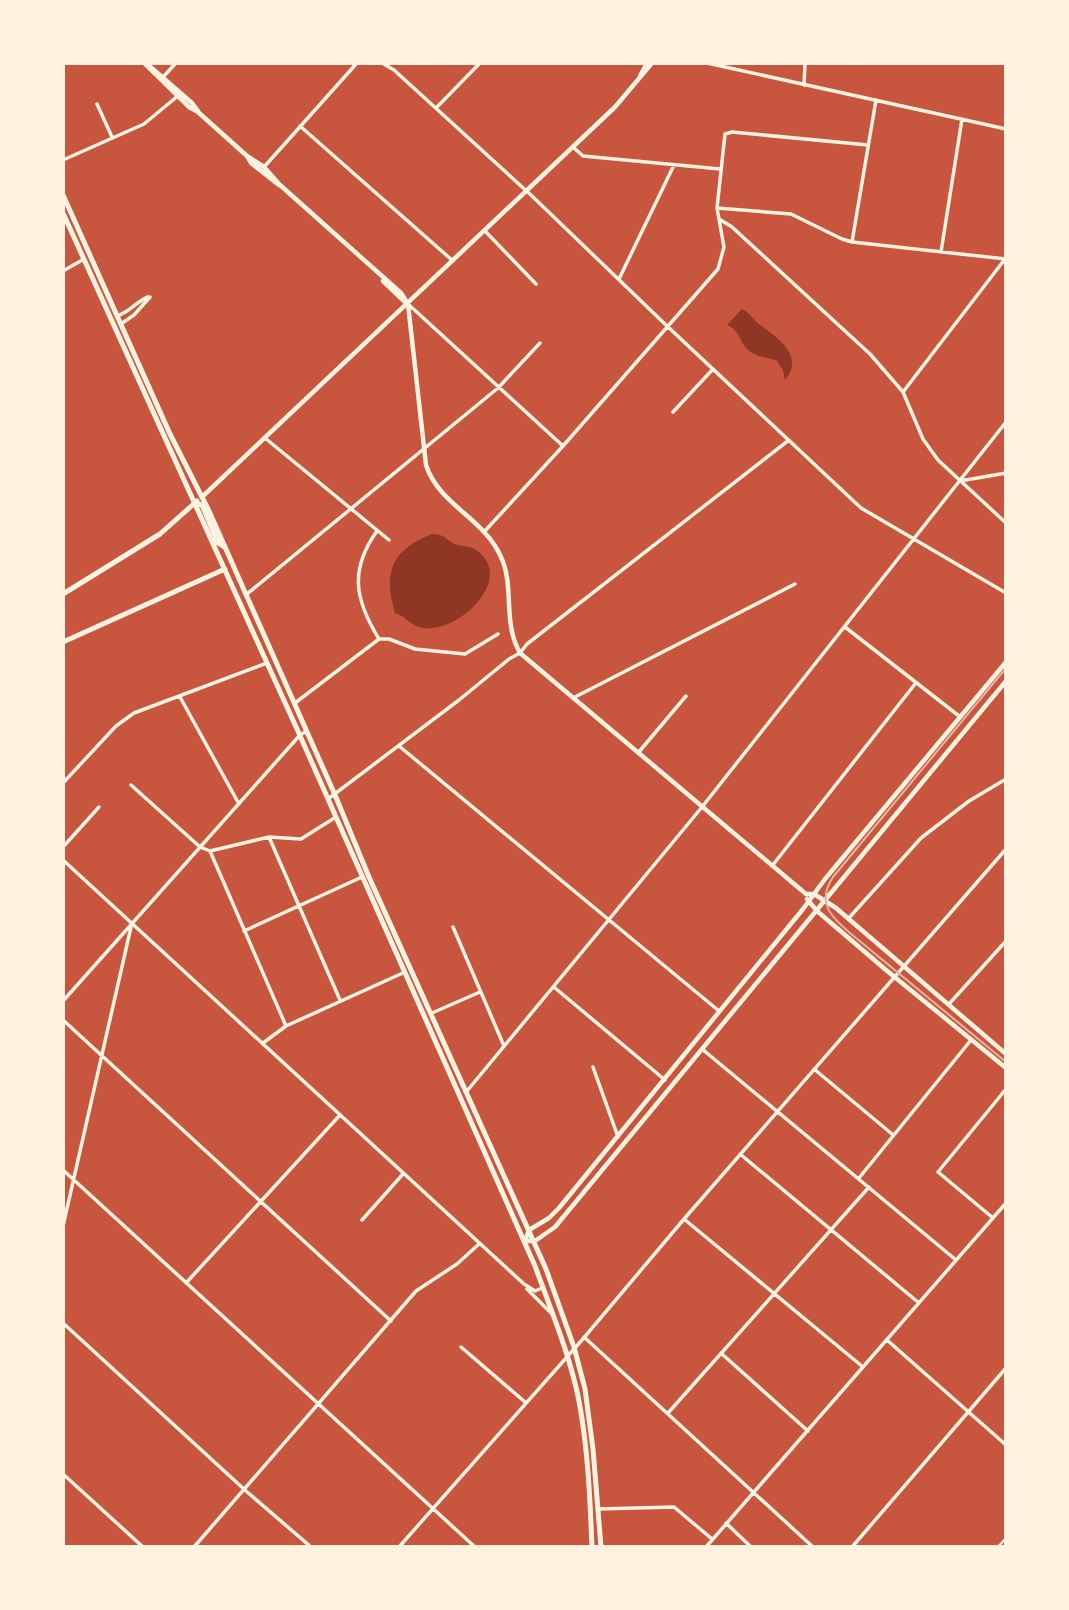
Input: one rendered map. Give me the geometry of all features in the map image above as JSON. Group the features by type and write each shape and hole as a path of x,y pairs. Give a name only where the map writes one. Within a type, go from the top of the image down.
{"main road":[{"path":"145,63 408,304 424,451 429,474 443,496 484,532 502,558 510,627 520,653 806,894 808,902 817,911 894,977 1006,1068"},
{"path":"63,594 152,540 195,503 527,192 635,86 650,63"},
{"path":"63,195 231,561 369,877 535,1241 574,1348 590,1418 601,1547"},
{"path":"63,213 300,735 543,1286 567,1355 583,1426 592,1547"},
{"path":"195,503 202,505 218,544 224,547"},
{"path":"63,642 225,569 231,561"},
{"path":"525,1241 529,1230 552,1215 618,1137 959,716 1006,662"},
{"path":"525,1241 535,1241 555,1227 1006,681"},
{"path":"806,894 814,894 848,919 1006,1054"}],"street":[{"path":"162,78 176,63"},
{"path":"262,169 357,63"},
{"path":"382,63 394,70 527,192 861,508 1006,593"},
{"path":"436,108 480,63"},
{"path":"707,63 1006,129"},
{"path":"804,85 805,63"},
{"path":"63,160 144,124 179,95"},
{"path":"852,242 876,100"},
{"path":"97,104 113,137"},
{"path":"941,252 962,119"},
{"path":"300,126 453,261"},
{"path":"484,532 564,446 721,262 724,247 717,208 723,140 729,132 868,145"},
{"path":"573,147 583,156 720,169"},
{"path":"619,279 674,165"},
{"path":"717,208 791,214 852,242 1005,259"},
{"path":"719,219 732,226 870,354 903,392 928,447 959,481 1006,523"},
{"path":"485,231 536,284"},
{"path":"63,271 84,259"},
{"path":"903,392 1005,259"},
{"path":"117,316 130,311 143,299 150,297 134,315 121,324"},
{"path":"408,304 564,446"},
{"path":"245,595 498,388 540,343"},
{"path":"673,412 713,369"},
{"path":"467,1091 555,988 702,807 1006,422"},
{"path":"265,438 389,540"},
{"path":"328,799 520,653 527,644 789,440"},
{"path":"959,481 1006,473"},
{"path":"377,531 365,548 358,582 360,600 379,639"},
{"path":"573,698 795,584"},
{"path":"844,627 959,716"},
{"path":"294,704 379,639 389,639 415,649 465,654 498,634"},
{"path":"63,783 116,726 134,713 267,663"},
{"path":"772,866 915,684"},
{"path":"180,696 239,804"},
{"path":"638,753 686,696"},
{"path":"63,1001 300,735 307,732"},
{"path":"399,746 720,1013"},
{"path":"848,919 921,838 969,800 1006,779"},
{"path":"131,785 200,848 210,851 269,837 301,838 336,817"},
{"path":"63,847 99,807"},
{"path":"269,837 340,1000"},
{"path":"399,1547 1006,849"},
{"path":"210,851 286,1026"},
{"path":"63,860 524,1284 535,1291 543,1286"},
{"path":"244,931 362,877"},
{"path":"63,1226 132,925"},
{"path":"453,927 504,1046"},
{"path":"948,1005 1006,941"},
{"path":"263,1043 286,1026 405,972"},
{"path":"555,988 665,1080"},
{"path":"432,1013 480,992"},
{"path":"63,1020 391,1321"},
{"path":"859,1178 892,1134 971,1040"},
{"path":"702,1049 956,1260"},
{"path":"593,1067 618,1137"},
{"path":"814,1069 892,1134"},
{"path":"993,1218 938,1172 1006,1089"},
{"path":"186,1283 340,1115"},
{"path":"740,1154 919,1303"},
{"path":"63,1170 475,1547"},
{"path":"362,1220 404,1174"},
{"path":"668,1413 869,1187"},
{"path":"706,1547 1006,1202"},
{"path":"684,1219 863,1367"},
{"path":"194,1547 416,1291 457,1264 479,1244"},
{"path":"524,1284 533,1297 552,1313"},
{"path":"63,1323 311,1547"},
{"path":"584,1337 809,1546"},
{"path":"887,1340 1006,1445"},
{"path":"461,1347 525,1402"},
{"path":"722,1354 807,1431"},
{"path":"852,1547 1006,1368"},
{"path":"63,1474 143,1547"},
{"path":"598,1509 674,1507 712,1539"},
{"path":"726,1523 751,1547"},
{"path":"998,1547 1006,1538"}],"shaded area":[{"path":"742,309 787,348 792,363 785,380 783,370 776,360 749,351 735,330 727,325"},
{"path":"432,534 476,550 487,562 490,575 478,602 466,613 437,628 423,628 395,613 391,599 391,575 399,555 407,547"}],"tram line":[{"path":"1006,668 833,877 826,894 828,908 843,927 1006,1062"}]}
